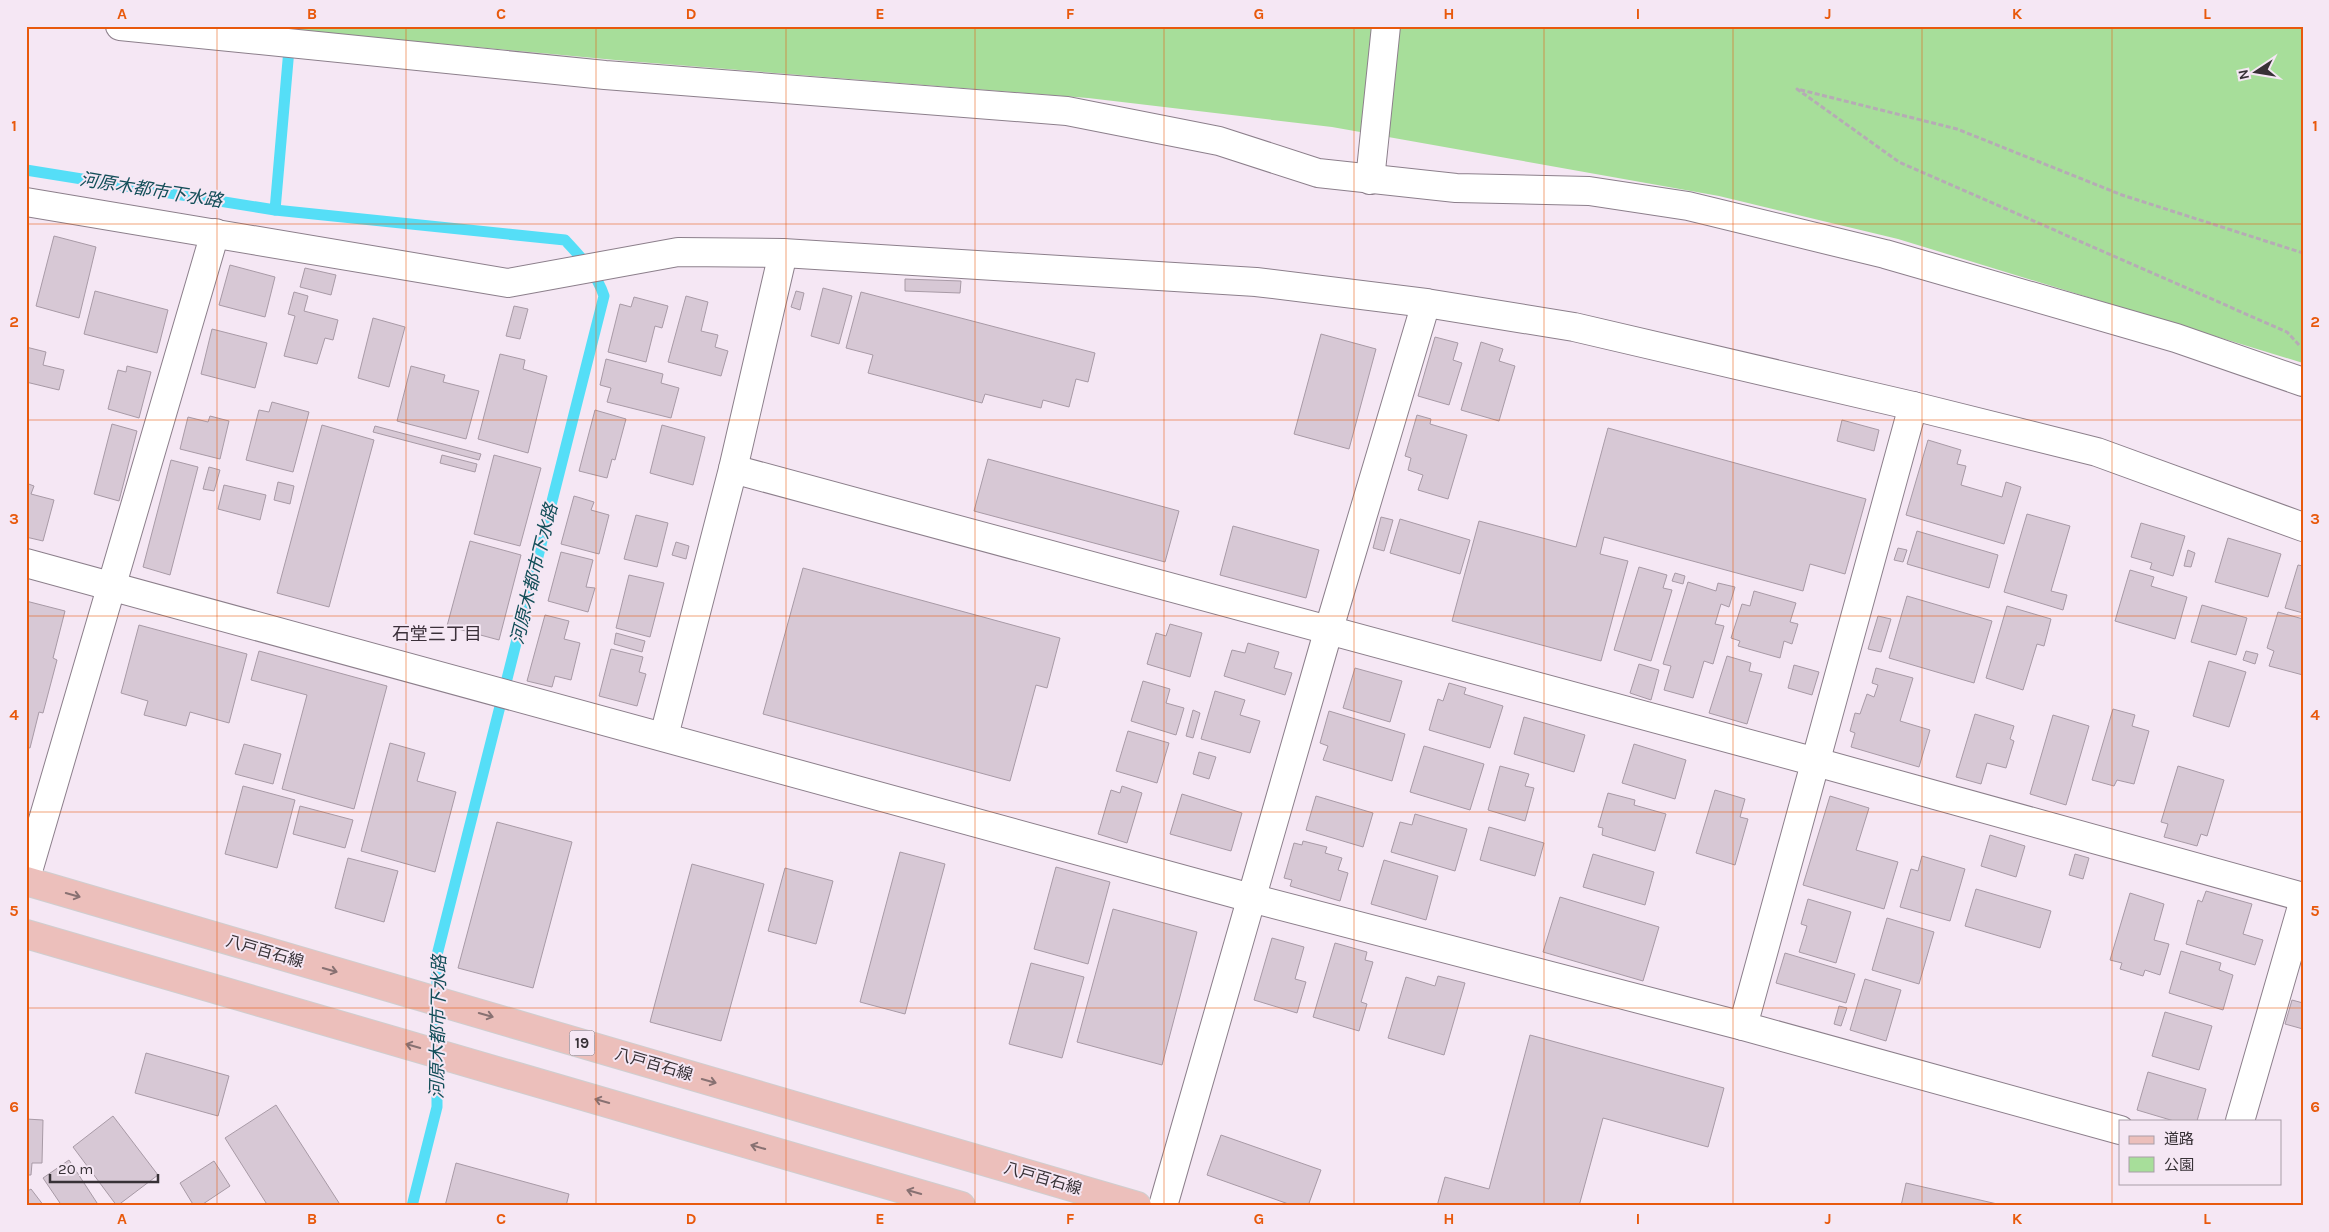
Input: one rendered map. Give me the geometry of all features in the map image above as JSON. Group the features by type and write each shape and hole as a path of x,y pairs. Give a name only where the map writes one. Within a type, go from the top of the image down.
{"main road":[{"name":"八戸百石線","path":"26,880 1137,1206"},
{"path":"26,934 961,1206"}],"street":[{"path":"120,26 604,75 1067,111 1219,141 1318,174 1456,188 1589,191 1688,206 1885,254 2176,338 2303,382"},
{"path":"1370,180 1386,26"},
{"path":"26,202 508,283 678,252 783,253 1256,282 1426,303 1574,327 1913,406 2097,452 2303,527"},
{"path":"26,880 216,233"},
{"path":"664,736 733,469 783,253"},
{"path":"1163,1206 1250,898 1426,303"},
{"path":"1743,1026 1913,406"},
{"path":"733,469 1328,632 1816,762 2303,897"},
{"path":"26,562 1250,898 1743,1026 2119,1130"},
{"path":"2240,1120 2303,903"}],"path":[{"path":"2303,253 2122,195 1956,129 1797,89 1899,162 2286,332 2303,349"}],"green space":[{"path":"252,26 2303,26 2303,363 1898,239 1719,196 1332,127 1088,98 626,61"}],"building":[{"path":"54,236 96,247 79,318 36,306"},
{"path":"230,265 275,277 265,317 219,305"},
{"path":"305,268 336,275 331,295 300,287"},
{"path":"905,279 961,281 960,293 905,291"},
{"path":"823,288 852,296 839,344 811,336"},
{"path":"95,291 168,310 157,353 84,334"},
{"path":"796,291 804,293 800,310 791,307"},
{"path":"294,292 308,296 304,311 338,320 333,340 325,338 317,364 284,356 295,316 288,314"},
{"path":"861,292 1095,353 1088,382 1076,379 1069,407 1043,400 1041,408 985,394 982,403 868,373 873,355 846,348"},
{"path":"686,296 708,302 701,331 718,335 715,347 728,351 721,376 668,362"},
{"path":"634,297 668,306 662,328 655,326 646,362 608,352 620,304 631,307"},
{"path":"514,306 528,309 520,339 506,336"},
{"path":"373,318 405,327 389,387 358,378"},
{"path":"212,329 267,343 255,388 201,374"},
{"path":"1321,334 1376,349 1349,449 1294,434"},
{"path":"1435,337 1458,343 1453,360 1462,363 1449,405 1418,396"},
{"path":"1481,342 1503,349 1499,361 1515,366 1499,421 1461,410"},
{"path":"26,347 46,352 43,365 64,370 59,390 26,382"},
{"path":"500,354 525,360 523,369 547,376 528,453 478,439"},
{"path":"606,359 663,374 661,383 679,388 671,418 607,402 611,388 600,385"},
{"path":"127,366 151,372 139,418 108,409 118,370 126,372"},
{"path":"411,366 445,375 443,382 479,391 466,439 397,421"},
{"path":"272,402 309,412 293,472 246,460 259,410 269,412"},
{"path":"595,410 626,419 615,460 612,459 607,478 579,471"},
{"path":"1417,415 1431,419 1430,424 1467,435 1448,499 1418,490 1423,475 1408,470 1411,458 1405,456"},
{"path":"210,416 229,421 220,459 180,449 188,417 208,422"},
{"path":"1842,420 1879,430 1874,451 1837,441"},
{"path":"112,424 137,431 119,501 94,494"},
{"path":"322,425 374,440 329,607 277,593"},
{"path":"662,425 705,437 693,485 650,473"},
{"path":"375,426 481,454 479,460 373,432"},
{"path":"1608,428 1866,499 1845,574 1810,564 1803,591 1604,537 1600,554 1628,561 1601,661 1452,621 1479,521 1576,547"},
{"path":"1928,440 1961,450 1957,464 1966,466 1961,485 2002,497 2006,482 2021,487 2004,544 1906,515"},
{"path":"442,455 477,464 475,472 440,463"},
{"path":"494,455 541,468 520,546 474,534"},
{"path":"988,459 1179,511 1165,562 974,511"},
{"path":"171,460 198,467 170,575 143,567"},
{"path":"209,467 220,470 214,491 203,489"},
{"path":"278,482 294,486 290,504 274,500"},
{"path":"26,483 34,486 31,494 54,500 43,541 26,537"},
{"path":"224,485 266,495 260,520 218,509"},
{"path":"574,496 594,502 591,510 609,515 599,554 561,544"},
{"path":"2027,514 2070,526 2051,591 2067,595 2063,610 2004,592"},
{"path":"636,515 668,523 657,567 624,559"},
{"path":"1381,517 1393,520 1384,551 1373,548"},
{"path":"1400,519 1470,540 1460,574 1390,553"},
{"path":"2141,523 2185,536 2173,576 2150,569 2152,563 2131,557"},
{"path":"1233,526 1319,550 1306,598 1220,575"},
{"path":"1917,531 1998,555 1989,588 1907,564"},
{"path":"2228,538 2281,554 2268,597 2215,582"},
{"path":"470,541 521,555 499,640 447,626"},
{"path":"676,542 689,546 686,559 672,555"},
{"path":"1898,548 1907,550 1903,562 1894,560"},
{"path":"2188,550 2195,553 2191,567 2184,566"},
{"path":"561,552 593,560 586,587 595,588 588,612 548,601"},
{"path":"2298,565 2303,566 2303,613 2285,608"},
{"path":"1639,567 1667,575 1663,588 1672,590 1651,661 1614,650"},
{"path":"803,568 1060,638 1047,688 1036,685 1010,781 763,714"},
{"path":"2130,570 2154,577 2151,586 2187,597 2175,639 2115,621"},
{"path":"1675,573 1685,576 1683,584 1672,581"},
{"path":"629,575 664,583 650,637 616,628"},
{"path":"1688,582 1716,591 1718,583 1735,587 1729,607 1721,604 1715,624 1724,626 1713,664 1704,661 1693,698 1664,690 1671,666 1663,664"},
{"path":"1754,591 1796,603 1790,622 1798,624 1792,644 1784,641 1780,658 1738,646 1740,641 1731,638 1742,604 1750,606"},
{"path":"1907,596 1992,621 1974,683 1889,658"},
{"path":"26,601 65,611 53,658 57,660 43,713 39,712 30,748 26,747"},
{"path":"2202,605 2247,618 2236,655 2191,642"},
{"path":"2007,606 2051,619 2044,646 2037,644 2023,690 1986,678"},
{"path":"2278,612 2303,619 2303,675 2269,666 2274,651 2267,648"},
{"path":"545,615 569,621 564,639 580,643 571,680 555,676 552,687 527,681"},
{"path":"1878,616 1891,619 1881,652 1868,649"},
{"path":"1170,624 1202,633 1190,677 1147,664 1156,633 1166,636"},
{"path":"139,625 247,654 229,723 190,712 186,726 144,715 148,701 121,693"},
{"path":"616,633 645,641 642,652 614,644"},
{"path":"1248,643 1279,652 1274,668 1292,673 1285,695 1224,676 1232,650 1245,653"},
{"path":"611,649 643,657 639,672 646,674 637,706 599,696"},
{"path":"259,651 387,686 354,809 282,789 307,695 251,680"},
{"path":"2246,651 2258,654 2255,664 2243,660"},
{"path":"1727,656 1751,663 1749,671 1762,674 1747,724 1709,713"},
{"path":"2209,661 2246,672 2229,727 2193,716"},
{"path":"1639,664 1659,670 1651,700 1630,693"},
{"path":"1794,665 1819,672 1812,695 1788,688"},
{"path":"1355,668 1402,681 1390,722 1343,708"},
{"path":"1876,668 1913,678 1900,721 1930,730 1919,767 1851,747 1855,733 1850,731 1855,713 1860,714 1867,694 1874,697 1878,685 1872,683"},
{"path":"1143,681 1170,689 1166,703 1184,708 1176,735 1131,721"},
{"path":"1449,683 1466,688 1464,694 1503,706 1490,748 1429,730 1438,699 1443,701"},
{"path":"1215,691 1245,700 1240,715 1260,721 1250,753 1201,739"},
{"path":"2113,709 2135,715 2132,726 2149,731 2134,784 2117,780 2114,786 2092,780"},
{"path":"1193,710 1200,713 1193,738 1186,736"},
{"path":"1329,711 1405,734 1392,781 1323,760 1328,746 1320,743"},
{"path":"1975,714 2014,726 2010,739 2014,741 2006,768 1987,763 1981,784 1956,777"},
{"path":"2053,715 2089,726 2066,805 2030,794"},
{"path":"1524,717 1585,735 1574,772 1514,754"},
{"path":"1128,731 1169,743 1157,783 1116,771"},
{"path":"390,743 425,753 417,781 456,792 435,872 361,851"},
{"path":"244,744 281,754 273,784 235,774"},
{"path":"1634,744 1686,760 1675,799 1622,783"},
{"path":"1424,746 1484,764 1470,810 1410,792"},
{"path":"1199,752 1216,757 1209,779 1193,774"},
{"path":"1500,766 1529,774 1525,786 1534,788 1525,821 1488,810"},
{"path":"2178,766 2224,780 2207,836 2201,834 2197,846 2164,837 2168,824 2161,822"},
{"path":"243,786 295,800 277,868 225,854"},
{"path":"1122,786 1142,793 1127,843 1098,834 1111,790 1120,793"},
{"path":"1715,790 1745,799 1740,817 1748,819 1735,865 1696,853"},
{"path":"1608,793 1635,800 1634,805 1666,814 1655,851 1602,835 1603,828 1598,827"},
{"path":"1182,794 1242,813 1231,851 1170,834"},
{"path":"1316,796 1373,813 1363,847 1306,830"},
{"path":"1830,796 1869,808 1856,850 1898,862 1884,909 1803,885"},
{"path":"300,806 353,820 345,848 293,834"},
{"path":"1415,814 1467,829 1455,871 1391,852 1400,822 1412,825"},
{"path":"497,822 572,842 533,988 458,968"},
{"path":"1489,827 1544,843 1535,876 1480,860"},
{"path":"1990,835 2025,846 2016,877 1981,866"},
{"path":"1303,841 1327,847 1325,853 1342,858 1338,870 1348,873 1340,901 1290,886 1292,880 1284,878 1294,843 1302,845"},
{"path":"900,852 945,864 905,1014 860,1002"},
{"path":"1593,854 1654,872 1645,905 1583,887"},
{"path":"2075,854 2089,858 2083,879 2069,875"},
{"path":"1922,856 1965,869 1950,921 1900,907 1911,869 1918,871"},
{"path":"348,858 398,871 384,922 335,908"},
{"path":"1384,860 1438,876 1426,920 1371,904"},
{"path":"692,864 764,884 721,1041 650,1022"},
{"path":"1056,867 1110,882 1088,964 1034,949"},
{"path":"785,868 833,881 816,944 768,931"},
{"path":"1976,889 2051,911 2040,948 1965,926"},
{"path":"2206,891 2252,904 2243,934 2263,940 2255,965 2186,944 2198,900 2202,902"},
{"path":"2130,893 2164,904 2154,940 2169,944 2160,975 2145,970 2143,976 2120,969 2122,963 2110,960"},
{"path":"1560,897 1659,927 1643,981 1543,952"},
{"path":"1808,899 1851,912 1836,963 1799,952 1807,926 1801,924"},
{"path":"1113,909 1197,932 1162,1065 1077,1042"},
{"path":"1887,918 1934,932 1919,984 1872,970"},
{"path":"1272,938 1304,947 1295,979 1306,982 1297,1013 1254,1000"},
{"path":"1335,943 1367,952 1365,960 1373,962 1361,1002 1367,1004 1359,1031 1313,1017"},
{"path":"2181,951 2221,963 2219,970 2233,975 2223,1010 2169,993"},
{"path":"1785,953 1855,974 1846,1003 1776,983"},
{"path":"1031,963 1084,977 1062,1058 1009,1044"},
{"path":"1438,976 1465,983 1444,1055 1388,1038 1406,977 1435,986"},
{"path":"1865,979 1901,990 1886,1041 1850,1030"},
{"path":"2292,1000 2303,1003 2303,1029 2285,1024"},
{"path":"1839,1006 1847,1008 1841,1026 1834,1024"},
{"path":"2165,1012 2212,1026 2199,1070 2152,1056"},
{"path":"1530,1035 1724,1088 1708,1147 1603,1118 1579,1206 1437,1206 1445,1177 1489,1189"},
{"path":"146,1053 229,1076 218,1116 135,1093"},
{"path":"2148,1072 2206,1089 2197,1120 2171,1120 2137,1110"},
{"path":"276,1105 341,1206 268,1206 225,1138"},
{"path":"113,1116 158,1175 117,1206 73,1147"},
{"path":"26,1119 43,1120 42,1163 32,1163 31,1175 26,1175"},
{"path":"1221,1135 1321,1170 1308,1206 1294,1206 1207,1175"},
{"path":"69,1160 99,1206 62,1206 43,1178"},
{"path":"214,1161 230,1186 200,1206 194,1206 180,1183"},
{"path":"456,1163 569,1194 566,1206 445,1206"},
{"path":"1906,1183 2006,1206 1901,1206"},
{"path":"31,1189 44,1206 26,1206 26,1192"}],"waterway":[{"name":"河原木都市下水路","path":"275,210 291,26"},
{"name":"河原木都市下水路","path":"26,170 275,210 565,240 593,273 604,296 437,955 437,1107 412,1206"}],"district":[{"name":"石堂三丁目","path":"437,634"}]}
